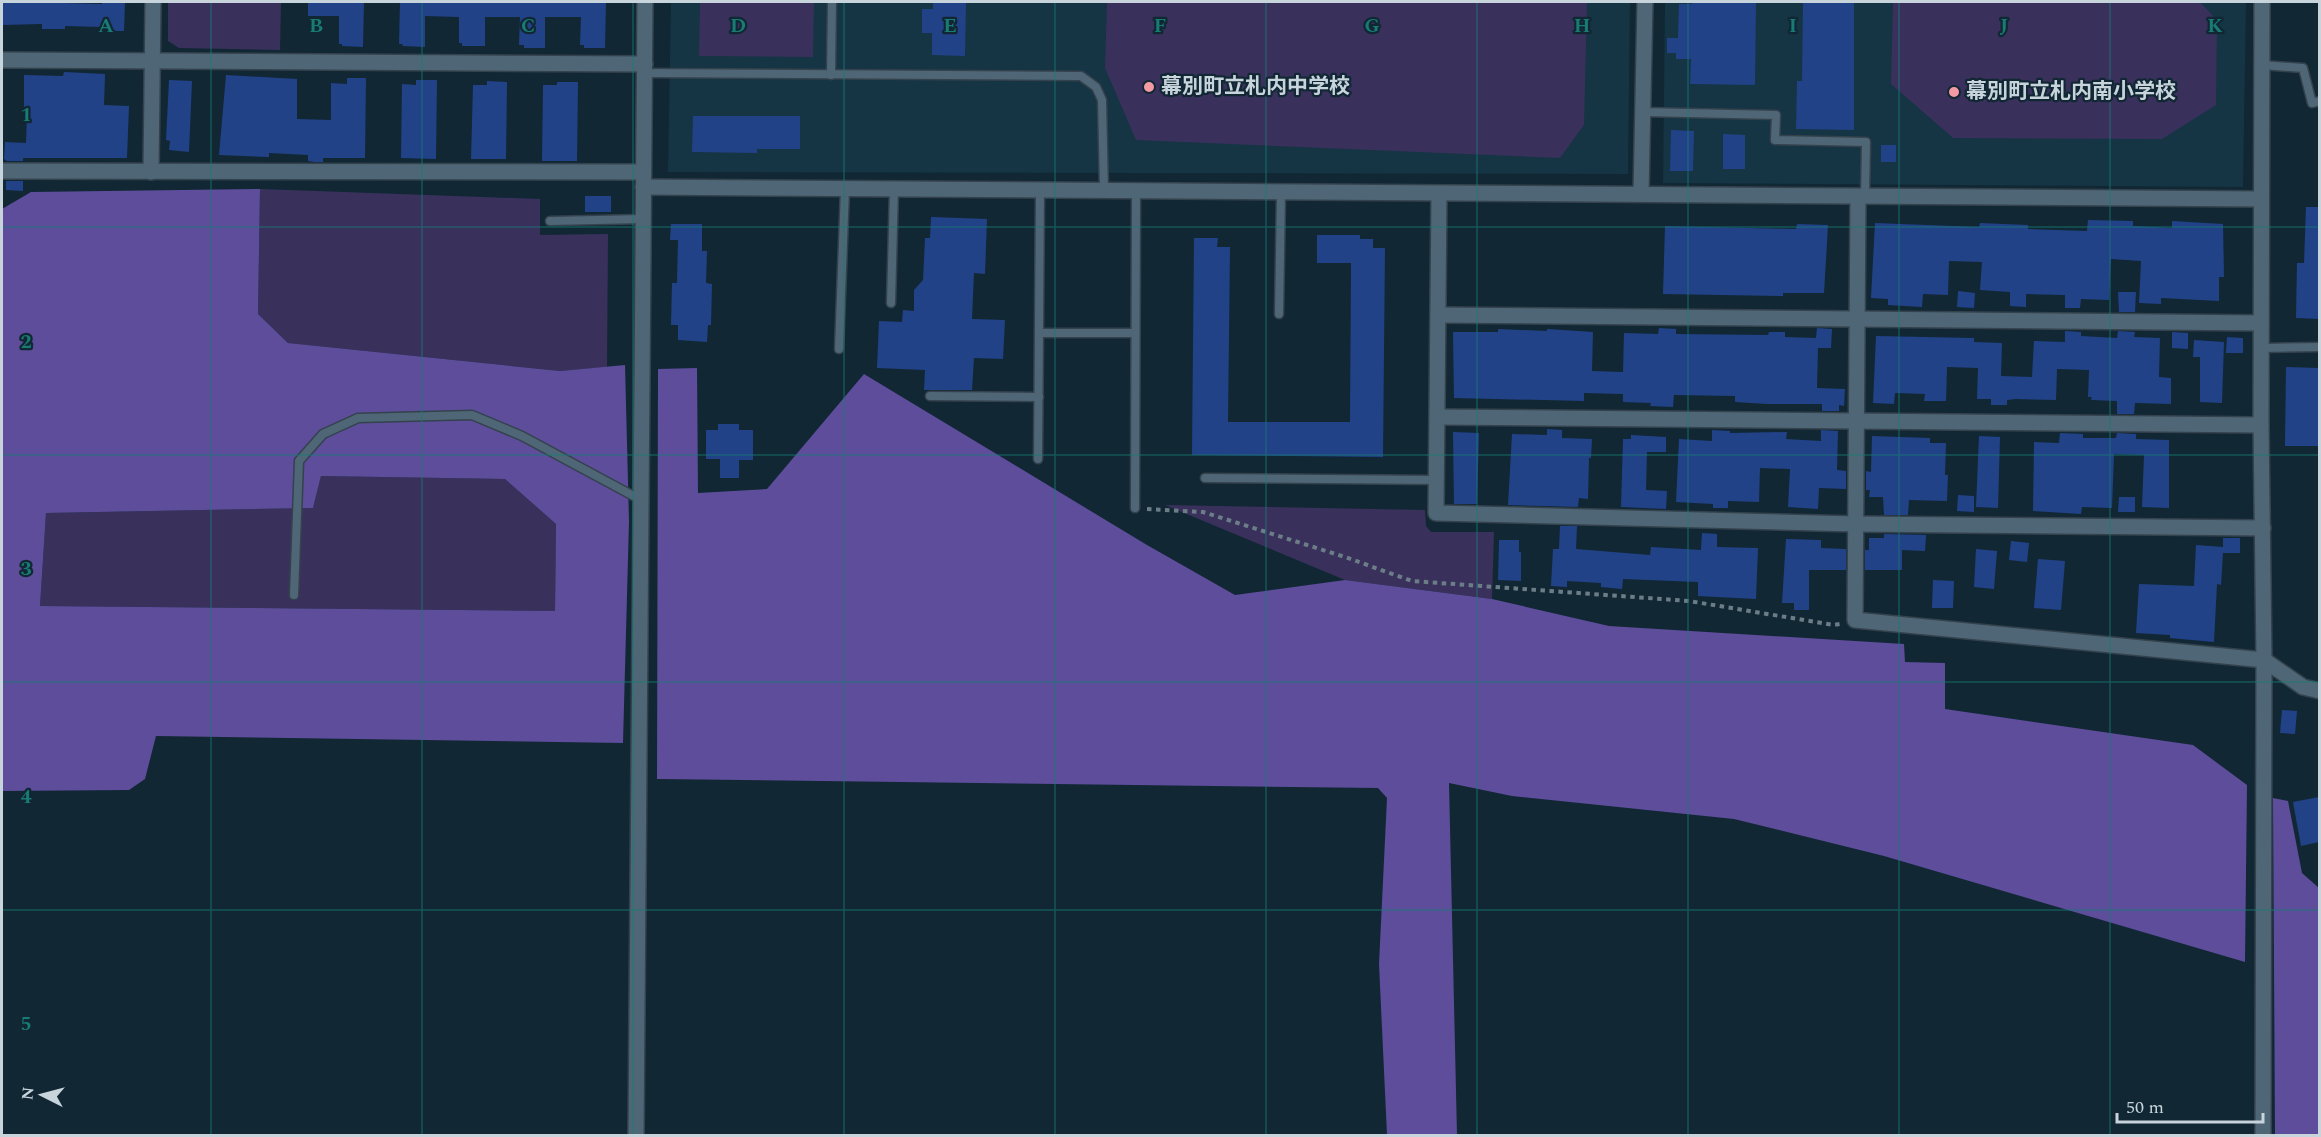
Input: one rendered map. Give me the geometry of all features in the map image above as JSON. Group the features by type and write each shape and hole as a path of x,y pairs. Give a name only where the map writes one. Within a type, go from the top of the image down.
{"street":[{"path":"151,172 153,2"},
{"path":"636,1136 645,2"},
{"path":"1641,194 1645,2"},
{"path":"2262,2 2263,1136"},
{"path":"2,60 644,69"},
{"path":"2,171 643,180 846,189 1438,195 1641,194 2261,199"},
{"path":"1438,195 1436,513 1856,524 2263,528"},
{"path":"1861,197 1857,318 1855,620 2264,660 2303,687 2319,691"},
{"path":"1438,315 2261,323"},
{"path":"1437,417 2261,425"}],"lane":[{"path":"831,75 832,2"},
{"path":"2262,65 2303,68 2312,103 2319,101"},
{"path":"644,69 831,75 1081,76 1096,87 1102,100 1104,191"},
{"path":"1643,112 1776,115 1775,140 1866,142 1861,197"},
{"path":"839,349 846,189"},
{"path":"891,303 894,189"},
{"path":"1038,459 1040,191"},
{"path":"1134,508 1136,192"},
{"path":"1279,314 1281,193"},
{"path":"550,221 643,219"},
{"path":"1039,333 1135,333"},
{"path":"2261,348 2319,347"},
{"path":"930,396 1038,398"},
{"path":"294,595 298,461 323,434 358,418 472,415 522,436 641,500"},
{"path":"1205,478 1436,480"}],"path":[{"path":"1134,508 1203,512 1345,557 1412,582 1689,601 1834,625 1855,620"}],"shaded area":[{"path":"168,2 281,2 280,50 179,48 168,41"},
{"name":"幕別町立札内中学校","path":"671,2 1630,2 1628,174 668,172"},
{"path":"700,2 814,2 813,57 699,56"},
{"path":"1107,2 1587,2 1584,125 1560,158 1136,140 1105,68"},
{"name":"幕別町立札内南小学校","path":"1665,2 2246,2 2243,187 1663,183"},
{"path":"1893,2 2200,2 2217,20 2216,105 2162,139 1953,138 1891,84"},
{"path":"260,189 540,199 540,235 608,234 607,367 560,371 288,343 258,314"},
{"path":"260,189 258,314 288,343 560,371 625,365 629,521 623,743 156,736 145,779 129,790 2,791 2,209 31,192","holes":["321,476 505,479 556,524 555,611 40,606 46,513 313,508"]},
{"path":"697,368 698,493 767,489 864,374 1147,545 1235,595 1345,580 1492,599 1609,626 1904,644 1905,662 1945,663 1945,709 2193,745 2247,785 2245,962 1884,856 1734,819 1512,796 1449,783 1457,1135 1387,1135 1379,964 1387,798 1378,788 657,779 658,369"},
{"path":"321,476 505,479 556,524 555,611 40,606 46,513 313,508"},
{"path":"1165,505 1425,510 1426,526 1431,532 1494,532 1492,599 1345,580"},
{"path":"2273,798 2288,801 2302,873 2319,888 2319,1135 2275,1135"}],"building":[{"path":"2,2 102,4 102,2 125,2 124,31 101,31 102,27 65,26 65,29 42,29 42,24 2,25"},
{"path":"308,2 364,2 363,47 339,44 339,16 308,16"},
{"path":"400,2 606,2 605,48 584,48 584,45 580,45 581,17 545,17 545,48 524,48 524,45 519,45 520,17 485,17 485,46 462,46 462,43 459,43 459,17 425,16 425,47 403,46 399,44"},
{"path":"933,2 966,2 965,56 932,55 932,33 922,33 922,9 933,9"},
{"path":"1692,2 1756,2 1755,85 1690,84 1691,59 1676,59 1676,53 1667,53 1667,38 1678,38 1679,4 1692,4"},
{"path":"1803,2 1854,2 1854,130 1796,129 1797,81 1802,81"},
{"path":"64,72 105,74 104,105 129,106 127,158 23,158 23,161 4,159 5,142 26,143 27,112 24,112 24,75 63,76"},
{"path":"226,75 297,79 297,119 331,120 331,83 347,84 347,78 366,78 365,158 323,158 323,162 315,162 308,161 308,155 269,153 269,157 219,155"},
{"path":"169,80 192,81 189,152 169,150 170,141 166,140"},
{"path":"416,80 437,80 436,159 401,158 402,84 416,85"},
{"path":"487,81 507,82 506,159 471,159 473,85 487,85"},
{"path":"557,82 578,82 577,161 542,161 543,85 557,85"},
{"path":"693,116 800,116 800,149 757,149 757,153 692,152"},
{"path":"1671,130 1694,131 1693,171 1670,171"},
{"path":"1723,134 1745,135 1745,169 1723,169"},
{"path":"1881,145 1896,145 1896,162 1881,162"},
{"path":"6,181 23,181 23,191 6,190"},
{"path":"585,196 611,196 611,212 585,212"},
{"path":"2306,207 2319,207 2319,319 2296,318 2297,263 2304,263"},
{"path":"931,217 987,219 985,274 974,273 972,319 1005,320 1003,359 974,358 972,390 924,390 925,370 877,368 879,321 902,322 903,310 914,311 914,290 923,280 925,238 930,238"},
{"path":"2088,220 2133,221 2133,226 2172,228 2172,221 2223,224 2224,277 2219,277 2219,301 2161,298 2161,304 2139,303 2141,261 2111,259 2109,300 2081,299 2080,308 2065,308 2065,295 2026,294 2026,307 2010,306 2010,292 1980,290 1982,262 1949,261 1948,295 1923,294 1922,307 1888,305 1888,299 1871,298 1875,223 1979,227 1980,223 2028,225 2028,229 2087,231"},
{"path":"671,224 702,224 702,251 707,251 706,283 712,284 711,325 708,325 707,342 678,340 678,325 671,325 672,283 677,283 678,240 670,240"},
{"path":"1797,224 1828,225 1824,293 1783,293 1783,296 1663,294 1665,226 1796,229"},
{"path":"1317,235 1360,235 1360,239 1373,239 1373,248 1385,248 1383,457 1192,455 1194,238 1218,238 1217,247 1230,247 1228,422 1350,422 1351,263 1317,263"},
{"path":"1958,291 1975,293 1974,308 1957,307"},
{"path":"2118,292 2136,292 2135,312 2119,312"},
{"path":"1659,328 1676,329 1676,334 1768,335 1769,332 1785,332 1785,337 1816,338 1817,328 1832,329 1831,348 1818,348 1817,388 1845,389 1844,406 1839,405 1839,411 1822,411 1822,404 1735,402 1735,396 1674,395 1673,407 1623,402 1623,394 1584,393 1584,401 1454,398 1453,332 1498,332 1498,329 1547,331 1547,329 1593,332 1592,371 1623,372 1624,333 1658,334"},
{"path":"2065,331 2081,332 2081,336 2117,338 2118,331 2135,332 2134,337 2160,338 2159,377 2171,378 2171,404 2135,403 2134,414 2117,414 2117,401 2091,400 2092,397 2088,397 2089,370 2057,369 2056,400 2016,399 2007,400 2007,405 1991,405 1991,399 1977,399 1978,368 1947,367 1946,401 1924,401 1925,394 1895,393 1894,404 1873,403 1876,336 1974,338 1974,342 2002,343 2001,376 2032,377 2034,341 2065,342"},
{"path":"2172,332 2188,333 2188,349 2172,348"},
{"path":"2227,337 2243,338 2243,353 2226,353"},
{"path":"2194,340 2224,342 2222,403 2200,402 2200,357 2193,357"},
{"path":"2286,367 2319,368 2318,446 2285,446"},
{"path":"718,424 739,424 739,430 753,430 753,460 739,460 739,478 720,478 720,459 706,459 706,430 718,430"},
{"path":"1547,429 1562,430 1562,438 1592,439 1588,499 1579,498 1578,507 1508,505 1512,434 1547,435"},
{"path":"1712,430 1730,431 1730,433 1787,432 1786,439 1821,441 1821,430 1838,431 1837,470 1846,471 1846,489 1819,488 1818,509 1788,507 1790,469 1760,468 1759,502 1728,501 1728,508 1713,508 1713,504 1676,502 1679,439 1712,441"},
{"path":"1453,432 1479,433 1477,504 1454,504"},
{"path":"2060,433 2083,434 2083,438 2116,438 2117,433 2136,434 2136,439 2169,440 2169,508 2142,507 2144,455 2114,454 2112,508 2082,507 2081,514 2033,511 2034,442 2059,443"},
{"path":"1631,435 1666,437 1666,452 1647,452 1646,490 1667,491 1666,509 1621,507 1623,439 1631,439"},
{"path":"1872,436 1930,438 1930,443 1946,443 1947,501 1909,500 1908,515 1884,515 1883,497 1869,497 1870,490 1866,490 1866,471 1871,472"},
{"path":"1979,436 2000,437 1998,508 1976,507"},
{"path":"1958,495 1974,496 1974,512 1957,511"},
{"path":"2119,497 2135,497 2135,512 2118,512"},
{"path":"1560,526 1577,526 1576,549 1650,555 1651,547 1701,550 1702,533 1717,534 1717,547 1758,548 1756,599 1698,596 1698,582 1623,579 1622,589 1601,587 1601,583 1567,581 1567,587 1551,586 1553,549 1559,549"},
{"path":"1884,534 1926,535 1925,551 1902,550 1902,570 1865,570 1865,550 1869,550 1869,538 1884,538"},
{"path":"2223,538 2240,538 2240,553 2223,553 2221,585 2217,584 2214,642 2170,638 2170,635 2136,633 2139,584 2194,586 2196,545 2223,547"},
{"path":"1786,539 1821,540 1821,548 1846,549 1846,570 1809,570 1809,610 1794,610 1794,603 1782,603"},
{"path":"1499,540 1519,540 1521,581 1498,580"},
{"path":"2011,541 2029,543 2027,562 2009,560"},
{"path":"1976,549 1997,551 1994,589 1974,587"},
{"path":"2038,559 2065,561 2061,610 2034,608"},
{"path":"1933,580 1954,581 1953,608 1932,608"},
{"path":"2282,710 2297,711 2295,734 2280,733"},
{"path":"2319,797 2319,842 2301,846 2293,802"}],"place":[{"name":"幕別町立札内中学校","path":"1149,87"},
{"name":"幕別町立札内南小学校","path":"1954,92"}]}
